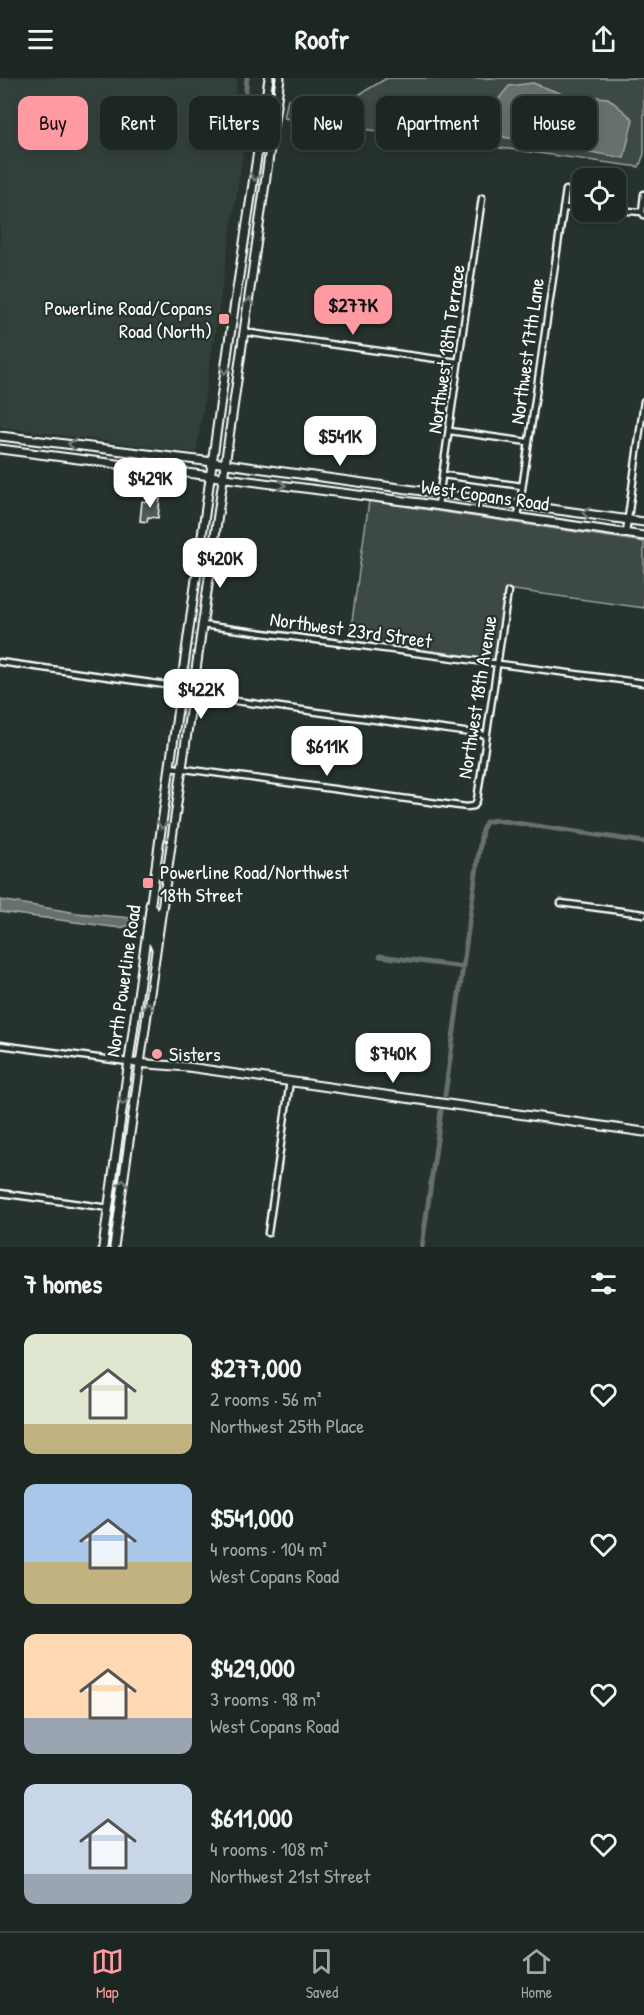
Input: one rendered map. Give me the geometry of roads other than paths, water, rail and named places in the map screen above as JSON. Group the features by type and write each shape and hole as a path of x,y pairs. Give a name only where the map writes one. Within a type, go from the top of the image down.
{"main road":[{"name":"North Powerline Road","path":"103,1247 210,475 271,78"},
{"path":"271,78 274,89 278,93"},
{"name":"North Powerline Road","path":"278,96 280,78"},
{"path":"268,91 271,96"},
{"name":"North Powerline Road","path":"114,1247 270,150"},
{"path":"245,244 247,261 253,273"},
{"name":"West Copans Road","path":"0,436 213,462 644,522"},
{"name":"West Copans Road","path":"0,449 438,505 644,536"},
{"path":"190,623 196,628 201,639"},
{"path":"150,905 156,913 152,941 156,948"},
{"path":"128,1062 188,1067 644,1132"},
{"path":"111,1194 119,1210"},
{"path":"109,1208 114,1213 117,1226"}],"street":[{"name":"Northwest 17th Lane","path":"518,516 566,189"},
{"path":"626,211 643,213 644,194"},
{"name":"Northwest 18th Terrace","path":"438,505 482,198"},
{"path":"563,208 572,208"},
{"path":"244,332 458,362"},
{"path":"626,533 644,401"},
{"path":"450,431 528,442"},
{"path":"443,475 522,486"},
{"name":"Northwest 18th Avenue","path":"182,768 467,807 474,806 477,800 508,592"},
{"name":"Northwest 23rd Street","path":"202,625 496,665 515,664 644,683"},
{"path":"0,662 180,687"},
{"path":"192,695 486,735"},
{"path":"170,767 182,768"},
{"path":"561,903 644,914"},
{"path":"0,1045 128,1062"},
{"path":"268,1233 290,1081"},
{"path":"0,1193 109,1208"}],"waterway":[{"path":"245,96 247,78"},
{"path":"445,1095 482,830 486,822 496,820 644,842"},
{"path":"380,956 463,967"},
{"path":"422,1247 441,1111"}],"place":[{"name":"Powerline Road/Copans Road (North)","path":"224,319"},
{"name":"Powerline Road/Northwest 18th Street","path":"148,883"},
{"name":"Sisters","path":"157,1054"}]}
